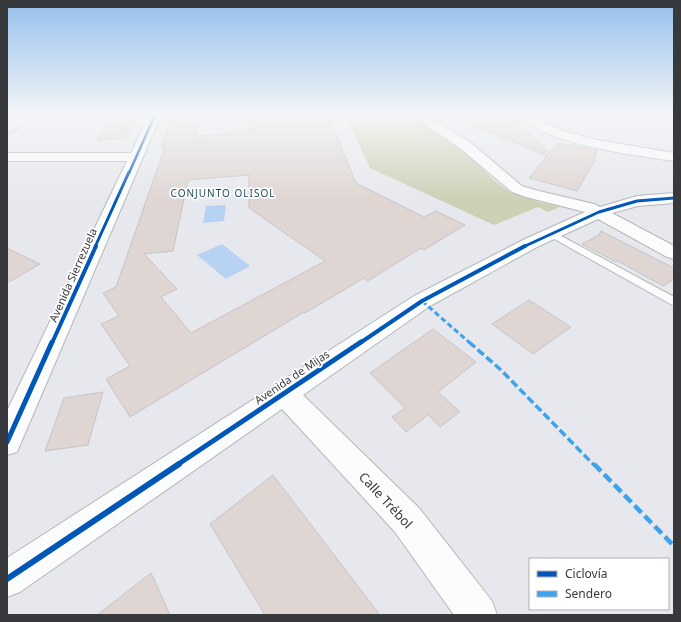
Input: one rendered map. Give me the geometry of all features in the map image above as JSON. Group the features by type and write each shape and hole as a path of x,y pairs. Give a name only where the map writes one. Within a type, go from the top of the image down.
{"street":[{"name":"Avenida Sierrezuela","path":"7,442 142,144"},
{"path":"463,144 517,189 538,196 588,207 674,253"},
{"path":"596,144 674,158"},
{"path":"649,144 674,148"},
{"path":"7,157 136,157"},
{"name":"Avenida de Mijas","path":"7,579 422,301 552,234 599,212 637,201 674,198"},
{"name":"Calle Trébol","path":"284,393 407,520 478,615"}],"lane":[{"path":"552,234 674,302"}],"green space":[{"path":"359,144 453,144 469,155 496,182 510,192 539,202 560,207 548,212 538,207 494,225 370,168"}],"water":[{"path":"226,205 224,221 203,223 206,206"},
{"path":"222,244 250,266 226,279 197,255"}],"building":[{"path":"163,144 340,144 356,183 424,217 436,211 465,225 424,250 421,248 368,281 364,278 305,313 304,312 130,417 106,379 130,366 101,324 119,316 103,293 116,287 165,147 162,148","holes":["249,175 249,208 325,261 191,333 161,297 177,289 144,254 173,251 188,180"]},
{"path":"519,144 540,144 549,153 557,144 597,150 594,162 577,191 529,178 547,156"},
{"path":"601,231 674,268 674,279 663,286 618,261 616,262 582,244 599,235"},
{"path":"7,248 40,264 7,283"},
{"path":"529,300 571,327 533,354 492,324"},
{"path":"433,329 476,362 438,392 460,412 440,427 428,415 406,432 392,417 405,408 370,373"},
{"path":"103,392 88,445 45,451 64,398"},
{"path":"273,475 380,615 265,615 210,524"},
{"path":"151,573 170,615 97,615"}],"marked path":[{"path":"422,301 501,370 674,546"}],"cycle path":[{"path":"7,442 142,144"},
{"path":"7,579 422,301 531,243 599,212 637,201 674,198"}],"district":[{"name":"CONJUNTO OLISOL","path":"223,193"}]}
